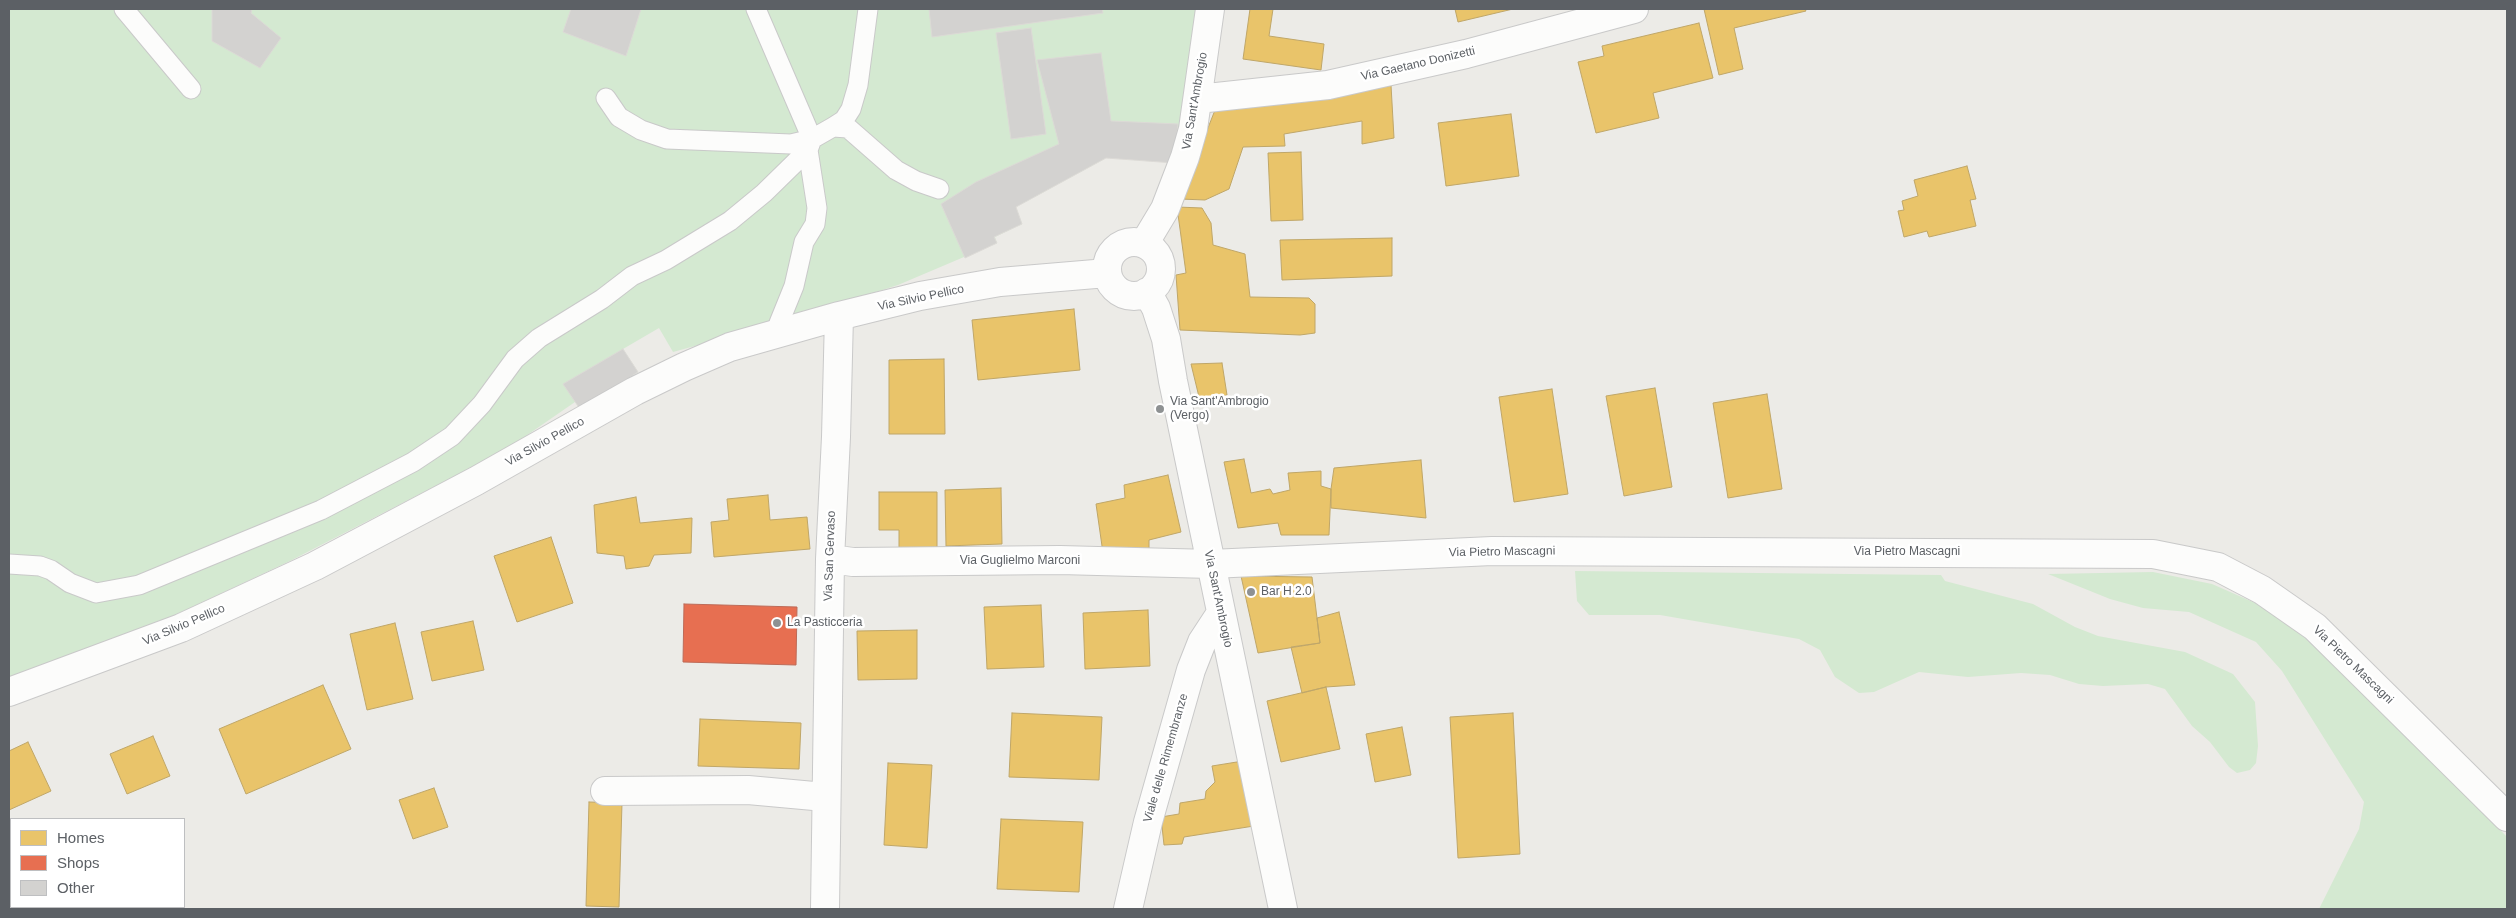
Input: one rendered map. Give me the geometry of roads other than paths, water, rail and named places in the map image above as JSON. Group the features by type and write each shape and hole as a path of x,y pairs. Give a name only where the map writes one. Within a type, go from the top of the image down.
{"street":[{"name":"Via Sant'Ambrogio","path":"1144,244 1164,209 1177,179 1193,128 1210,9"},
{"name":"Via Gaetano Donizetti","path":"1198,99 1328,85 1466,54 1634,9"},
{"path":"1127,243 1144,244 1152,248 1160,263 1158,280 1147,292 1130,295 1121,292 1114,287 1107,273 1108,261 1118,246 1127,243"},
{"name":"Via Silvio Pellico","path":"9,692 182,628 315,566 476,481 636,391 730,347 839,316 920,296 1000,282 1107,273"},
{"name":"Via Sant'Ambrogio","path":"1147,292 1156,308 1166,339 1283,909"},
{"name":"Via San Gervaso","path":"825,909 825,797 830,559 839,316"},
{"name":"Via Pietro Mascagni","path":"1211,564 1492,551 2153,554 2218,567 2262,590 2315,627 2507,817"},
{"name":"Via Guglielmo Marconi","path":"830,559 853,562 1060,560 1211,564"},
{"name":"Viale delle Rimembranze","path":"1128,909 1148,822 1191,670 1202,642 1221,613"},
{"path":"605,791 748,790 825,797"}],"lane":[{"path":"124,9 191,89"},
{"path":"756,9 810,144 817,208 815,224 804,242 794,286 779,323"},
{"path":"9,564 40,566 51,570 70,583 96,593 139,586 321,510 413,462 452,436 482,404 515,359 539,338 602,299 632,276 666,260 730,221 764,193 810,144 844,120 851,109 858,85 868,9"},
{"path":"606,98 620,117 641,130 667,139 810,144"},
{"path":"833,127 848,128 896,170 916,181 939,189"}],"place":[{"name":"Via Sant'Ambrogio (Vergo)","path":"1160,409"},
{"name":"Bar H 2.0","path":"1251,592"},
{"name":"La Pasticceria","path":"777,623"}]}
